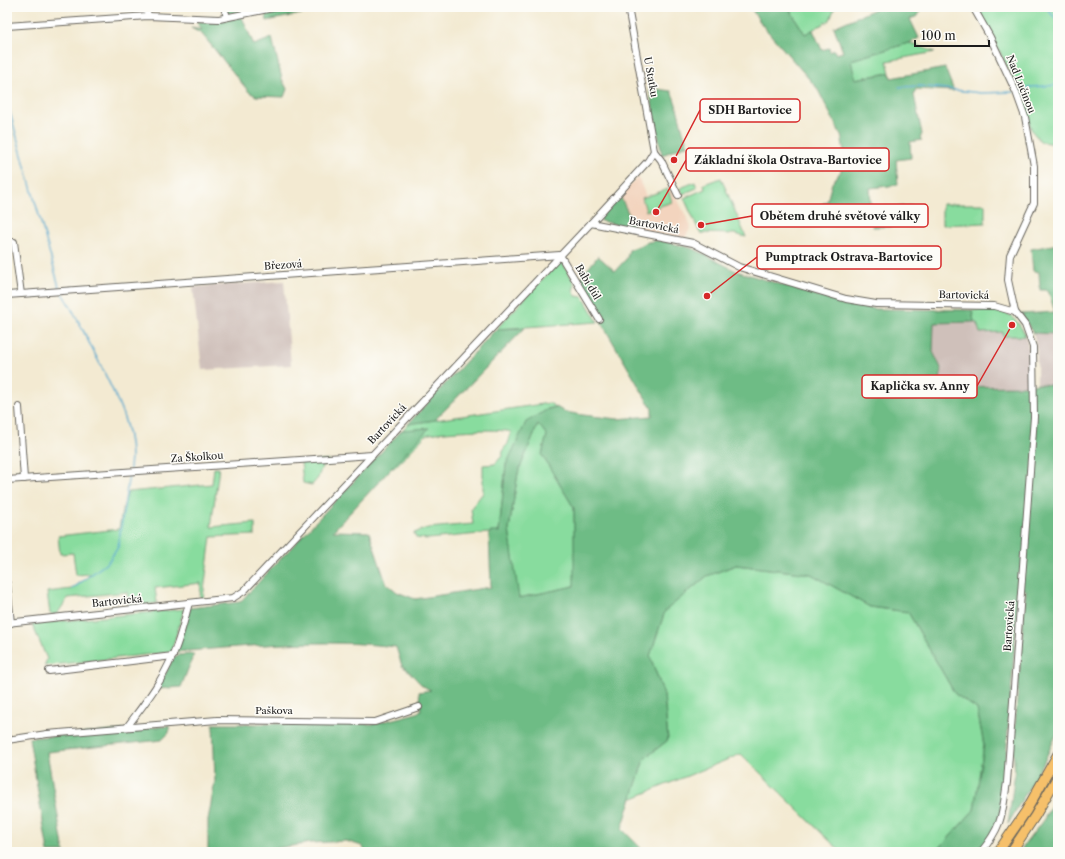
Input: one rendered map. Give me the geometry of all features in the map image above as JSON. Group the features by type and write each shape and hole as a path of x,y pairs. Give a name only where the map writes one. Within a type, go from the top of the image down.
{"highway":[{"path":"998,852 1026,811 1058,754"},
{"path":"1011,852 1035,816 1058,776"}],"street":[{"path":"146,7 148,16"},
{"path":"224,7 227,17"},
{"path":"7,26 148,16 202,19 227,17 278,7"},
{"name":"U Statku","path":"628,7 654,151 661,160 678,195"},
{"name":"Nad Lučinou","path":"973,7 990,37 1016,92 1025,118 1034,166 1034,203 1010,255 1008,280 1015,312"},
{"path":"590,223 648,162 654,151"},
{"name":"Bartovická","path":"9,623 232,598 244,591 590,223 693,243 739,267 846,299 876,304 994,306 1015,312 1025,325 1033,347 1034,417 1007,782 1001,820 995,833 981,852"},
{"path":"14,242 21,294"},
{"name":"Březová","path":"7,295 560,255"},
{"name":"Babí důl","path":"560,255 599,320"},
{"path":"19,407 24,479"},
{"name":"Za Školkou","path":"7,480 372,455"},
{"path":"7,584 9,623"},
{"path":"127,727 152,694 173,656 189,603"},
{"path":"49,671 173,656"},
{"name":"Paškova","path":"7,740 127,727 217,720 375,722 419,707"}],"shaded area":[{"path":"638,177 646,196 672,187 691,227 685,238 636,229 620,196"},
{"path":"284,281 291,365 202,370 193,287"},
{"path":"977,322 980,333 1003,332 1003,336 1026,336 1029,352 1029,386 940,387 941,368 933,352 934,323"},
{"path":"1033,333 1058,334 1058,385 1037,384 1037,349"}],"green space":[{"path":"226,7 261,7 228,14"},
{"path":"292,7 335,7 267,21 265,12"},
{"path":"750,7 788,7 805,34 813,30 822,50 829,48 830,52 834,50 836,54 843,52 834,27 880,7 922,7 918,16 910,19 919,38 909,43 851,60 855,79 890,73 891,78 945,68 954,91 916,89 914,95 922,134 920,138 922,140 910,142 911,158 896,160 898,185 870,188 871,208 913,206 914,226 873,227 871,213 845,205 834,215 810,217 809,207 817,207 827,201 832,183 841,171 844,151 841,135 817,88 763,26"},
{"path":"788,7 835,7 830,20 805,34"},
{"path":"977,7 1058,7 1058,20 1056,20 1058,22 1058,144 1041,142 1032,131 1017,86"},
{"path":"242,17 254,45 272,38 282,79 287,89 284,97 256,96 249,92 202,34 191,28 202,30 196,21 213,22"},
{"path":"909,43 935,52 887,61 890,73 854,79 851,60"},
{"path":"649,88 671,91 688,145 662,155"},
{"path":"721,178 746,237 735,234 700,233 684,198 705,189 704,184"},
{"path":"695,182 697,188 683,194 680,188"},
{"path":"668,189 672,202 646,211 642,198"},
{"path":"620,196 636,229 601,221 601,216"},
{"path":"942,204 985,204 985,223 942,225"},
{"path":"660,240 694,249 736,271 832,300 875,309 972,310 974,322 934,323 933,352 941,368 940,387 1029,386 1037,384 1058,385 1058,731 1044,762 1008,824 1015,772 1013,750 1026,589 1019,590 1001,820 981,852 936,852 974,810 984,745 977,709 955,694 908,612 870,607 811,574 736,565 707,576 665,611 650,656 664,695 668,740 644,759 622,829 641,848 637,852 366,852 362,846 346,841 311,843 252,852 208,852 208,820 215,781 213,724 374,724 417,713 421,710 419,692 431,690 426,688 402,666 396,647 369,644 314,643 258,645 176,652 190,608 240,602 402,430 429,428 333,531 369,532 386,583 397,592 415,599 491,587 489,534 490,532 499,532 506,465 526,422 548,409 556,407 565,412 617,419 652,416 652,409 600,320 602,318 579,280 598,256 615,271 627,258 629,250 648,242","holes":["538,424 547,435 542,455 574,508 574,586 519,598 509,529 518,473"]},
{"path":"1058,244 1058,334 1033,333 1021,314 1055,312 1048,290 1040,290 1039,272 1033,271 1031,249"},
{"path":"561,260 575,284 573,291 576,296 583,297 598,322 496,329"},
{"path":"972,310 1004,312 1015,320 1026,336 1003,336 1003,332 980,333 977,323 974,322"},
{"path":"525,328 435,420 408,424 496,329"},
{"path":"549,403 556,407 547,409 506,464 499,532 428,539 416,538 414,533 428,528 473,524 471,508 483,493 483,465 495,464 502,456 504,448 508,444 511,432 495,430 468,430 426,435 394,468 391,468 428,429 402,430 408,424"},
{"path":"538,424 547,435 542,455 574,508 575,586 518,598 509,529 518,473"},
{"path":"330,460 329,465 322,466 318,478 312,485 303,483 301,462"},
{"path":"214,468 219,468 211,527 255,523 255,535 211,537 203,598 200,598 201,583 155,588 157,603 129,607 127,592 68,598 57,614 50,614 47,592 72,589 91,574 76,575 73,553 60,554 58,536 119,529 122,511 128,492 212,484"},
{"path":"736,565 811,574 870,607 908,612 955,694 977,709 984,745 974,810 936,852 841,852 741,754 631,799 644,759 668,740 664,695 650,656 665,611 707,576"},
{"path":"184,609 171,652 44,666 47,659 32,624"},
{"path":"194,654 181,687 158,689 173,658 178,655"},
{"path":"169,726 169,733 162,740 47,752 64,852 48,852 29,738"},
{"path":"1058,792 1058,852 1019,852 1044,819"}],"waterway":[{"path":"1046,7 1058,22"},
{"path":"1018,91 1031,87 1058,85"},
{"path":"899,87 920,86 981,93 1014,92"},
{"path":"7,102 60,290"},
{"path":"62,293 85,334 117,399 127,427 130,441 130,469"},
{"path":"72,589 108,562 118,547 129,474"}],"place":[{"name":"SDH Bartovice","path":"674,160"},
{"name":"Základní škola Ostrava-Bartovice","path":"656,212"},
{"name":"Obětem druhé světové války","path":"701,225"},
{"name":"Pumptrack Ostrava-Bartovice","path":"707,296"},
{"name":"Kaplička sv. Anny","path":"1012,325"}]}
